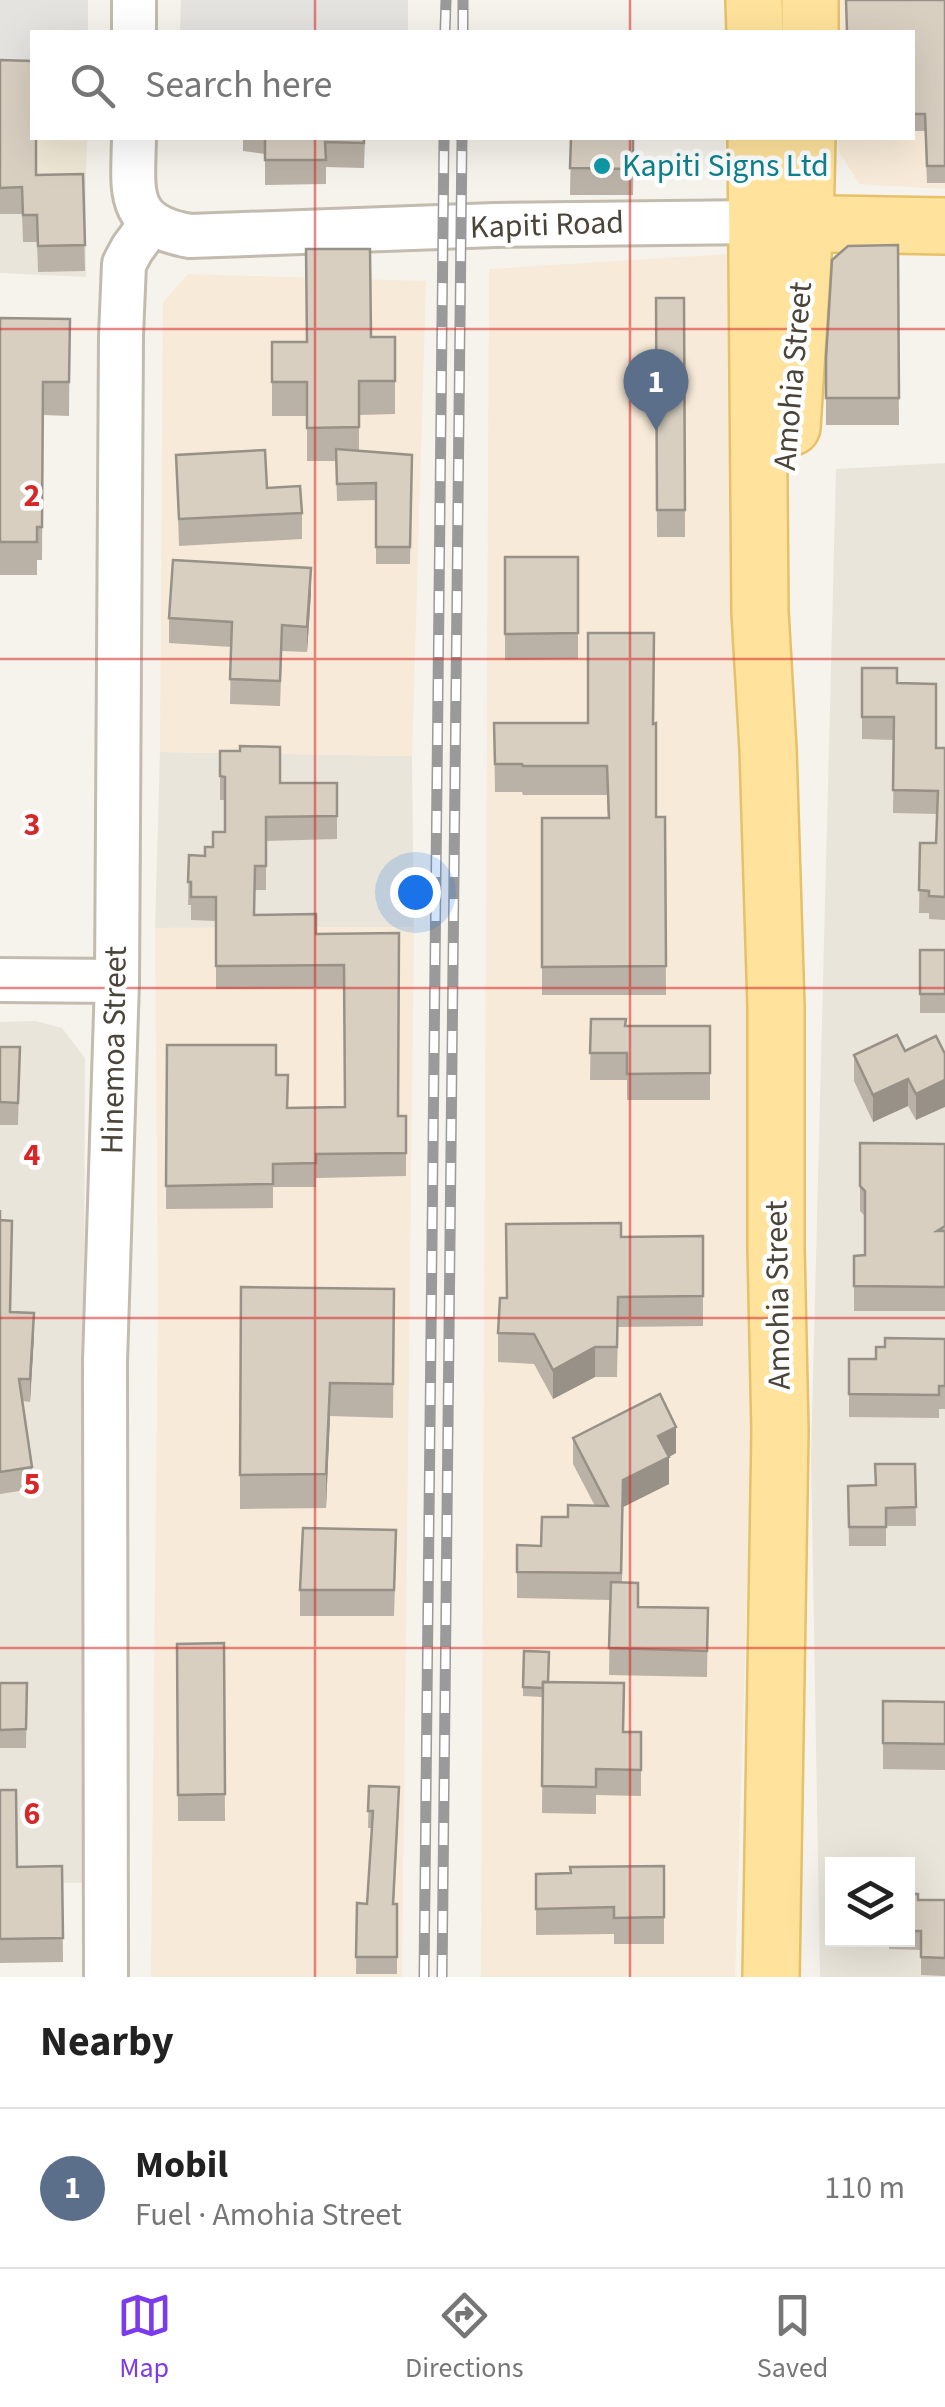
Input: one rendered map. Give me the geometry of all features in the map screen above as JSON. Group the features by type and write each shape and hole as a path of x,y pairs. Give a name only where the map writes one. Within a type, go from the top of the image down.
{"main road":[{"path":"754,0 755,30"},
{"path":"810,0 810,30"},
{"name":"Amohia Street","path":"757,140 782,223 791,441 760,612 776,1007 780,1430 771,1977"},
{"name":"Amohia Street","path":"782,223 806,140"},
{"name":"Kapiti Road","path":"782,223 945,226"}],"street":[{"path":"134,0 134,30"},
{"path":"134,140 133,193 151,223"},
{"name":"Kapiti Road","path":"151,223 190,236 495,225 782,223"},
{"name":"Hinemoa Street","path":"106,1977 105,1362 117,982 118,445 124,264 151,223"},
{"path":"0,980 117,982"}],"shaded area":[{"path":"0,0 88,0 88,30 30,30 30,83 0,83"},
{"path":"181,0 408,0 408,30 180,30"},
{"path":"833,0 945,0 945,189 859,184 839,151 838,140 915,140 915,30 834,30"},
{"path":"0,83 30,140 87,140 86,177 0,179"},
{"path":"86,177 86,277 0,273 0,179"},
{"path":"729,254 750,278 759,1207 735,1977 481,1977 489,269"},
{"path":"188,274 426,281 412,756 160,752 163,302"},
{"path":"945,463 945,1977 820,1977 811,1456 836,469"},
{"path":"160,752 412,756 414,927 155,928"},
{"path":"414,927 402,1977 151,1977 158,1303 155,928"},
{"path":"35,1021 62,1028 85,1058 82,1883 0,1882 0,1022"}],"building":[{"path":"846,0 945,0 945,166 927,166 925,114 915,114 915,30 847,30"},
{"path":"0,60 30,61 30,140 36,140 36,175 83,174 85,245 38,246 37,215 23,215 22,187 0,188"},
{"path":"265,140 364,140 325,142 326,160 265,160"},
{"path":"571,140 633,140 633,169 570,168"},
{"path":"898,245 899,398 826,398 832,260 848,246"},
{"path":"306,249 370,249 371,337 395,337 395,381 359,381 359,427 307,428 307,382 272,382 272,342 307,342"},
{"path":"656,298 684,298 685,510 657,510"},
{"path":"0,318 70,319 69,382 43,382 42,527 37,527 37,542 0,542"},
{"path":"336,449 412,455 410,547 376,547 376,483 337,484"},
{"path":"265,450 267,488 300,486 302,513 179,519 176,455"},
{"path":"505,557 578,557 578,633 505,634"},
{"path":"173,560 311,568 307,627 282,625 280,681 230,679 232,622 169,618"},
{"path":"588,633 654,633 656,817 665,817 666,966 542,967 542,818 609,818 607,766 495,764 494,723 588,723"},
{"path":"862,668 897,668 897,683 936,684 936,748 945,748 945,897 929,896 929,891 919,890 920,843 936,843 938,791 893,790 894,717 862,717"},
{"path":"240,746 280,747 280,783 337,783 337,816 266,817 266,866 255,866 254,915 316,914 316,934 399,933 398,1116 406,1116 406,1153 316,1154 316,1163 273,1164 273,1184 166,1186 167,1045 276,1045 276,1075 288,1075 287,1108 345,1107 344,965 216,966 216,897 191,897 189,855 205,856 205,847 213,847 213,832 225,832 225,777 220,776 220,751 240,751"},
{"path":"920,950 945,950 945,994 920,994"},
{"path":"591,1019 626,1019 625,1026 710,1026 710,1073 627,1074 627,1053 590,1053"},
{"path":"897,1035 905,1051 936,1036 945,1054 945,1080 916,1094 908,1079 873,1095 854,1055"},
{"path":"0,1047 20,1047 18,1103 0,1102"},
{"path":"860,1143 945,1144 945,1226 937,1231 945,1231 945,1287 854,1286 854,1256 865,1255"},
{"path":"0,1220 12,1221 10,1312 34,1313 30,1379 19,1379 32,1467 0,1472"},
{"path":"621,1223 621,1237 703,1236 703,1296 618,1297 617,1347 595,1347 553,1370 534,1334 498,1333 500,1298 507,1298 506,1224"},
{"path":"241,1287 394,1289 393,1384 330,1383 326,1474 240,1475"},
{"path":"885,1338 945,1339 945,1386 939,1386 939,1395 849,1394 849,1359 876,1359 876,1347 885,1347"},
{"path":"660,1394 676,1427 658,1436 669,1457 623,1480 621,1573 517,1572 517,1545 541,1546 542,1517 568,1517 568,1505 608,1506 573,1438"},
{"path":"875,1464 915,1464 916,1507 886,1508 886,1527 849,1527 848,1486 876,1485"},
{"path":"303,1528 396,1530 394,1590 300,1590"},
{"path":"611,1582 638,1583 638,1607 708,1608 707,1651 609,1648"},
{"path":"224,1643 225,1794 178,1795 177,1644"},
{"path":"524,1651 549,1652 548,1682 543,1682 543,1688 523,1687"},
{"path":"543,1682 624,1683 623,1732 641,1732 641,1770 596,1769 596,1787 542,1786"},
{"path":"0,1683 27,1683 26,1729 0,1730"},
{"path":"883,1701 945,1702 945,1744 883,1743"},
{"path":"369,1786 399,1787 393,1904 397,1904 397,1957 356,1957 357,1903 367,1904 373,1811 368,1811"},
{"path":"0,1790 16,1790 17,1867 62,1866 63,1938 0,1939"},
{"path":"664,1866 664,1917 614,1918 614,1907 536,1909 536,1874 571,1873 570,1867"},
{"path":"915,1894 918,1900 945,1900 945,1958 921,1957 921,1931 915,1931"}],"railway":[{"path":"445,30 446,0"},
{"path":"463,0 463,30"},
{"path":"424,1977 444,140"},
{"path":"442,1977 462,140"}],"place":[{"name":"Kapiti Signs Ltd","path":"602,166"},
{"name":"Mobil","path":"656,431"}]}
